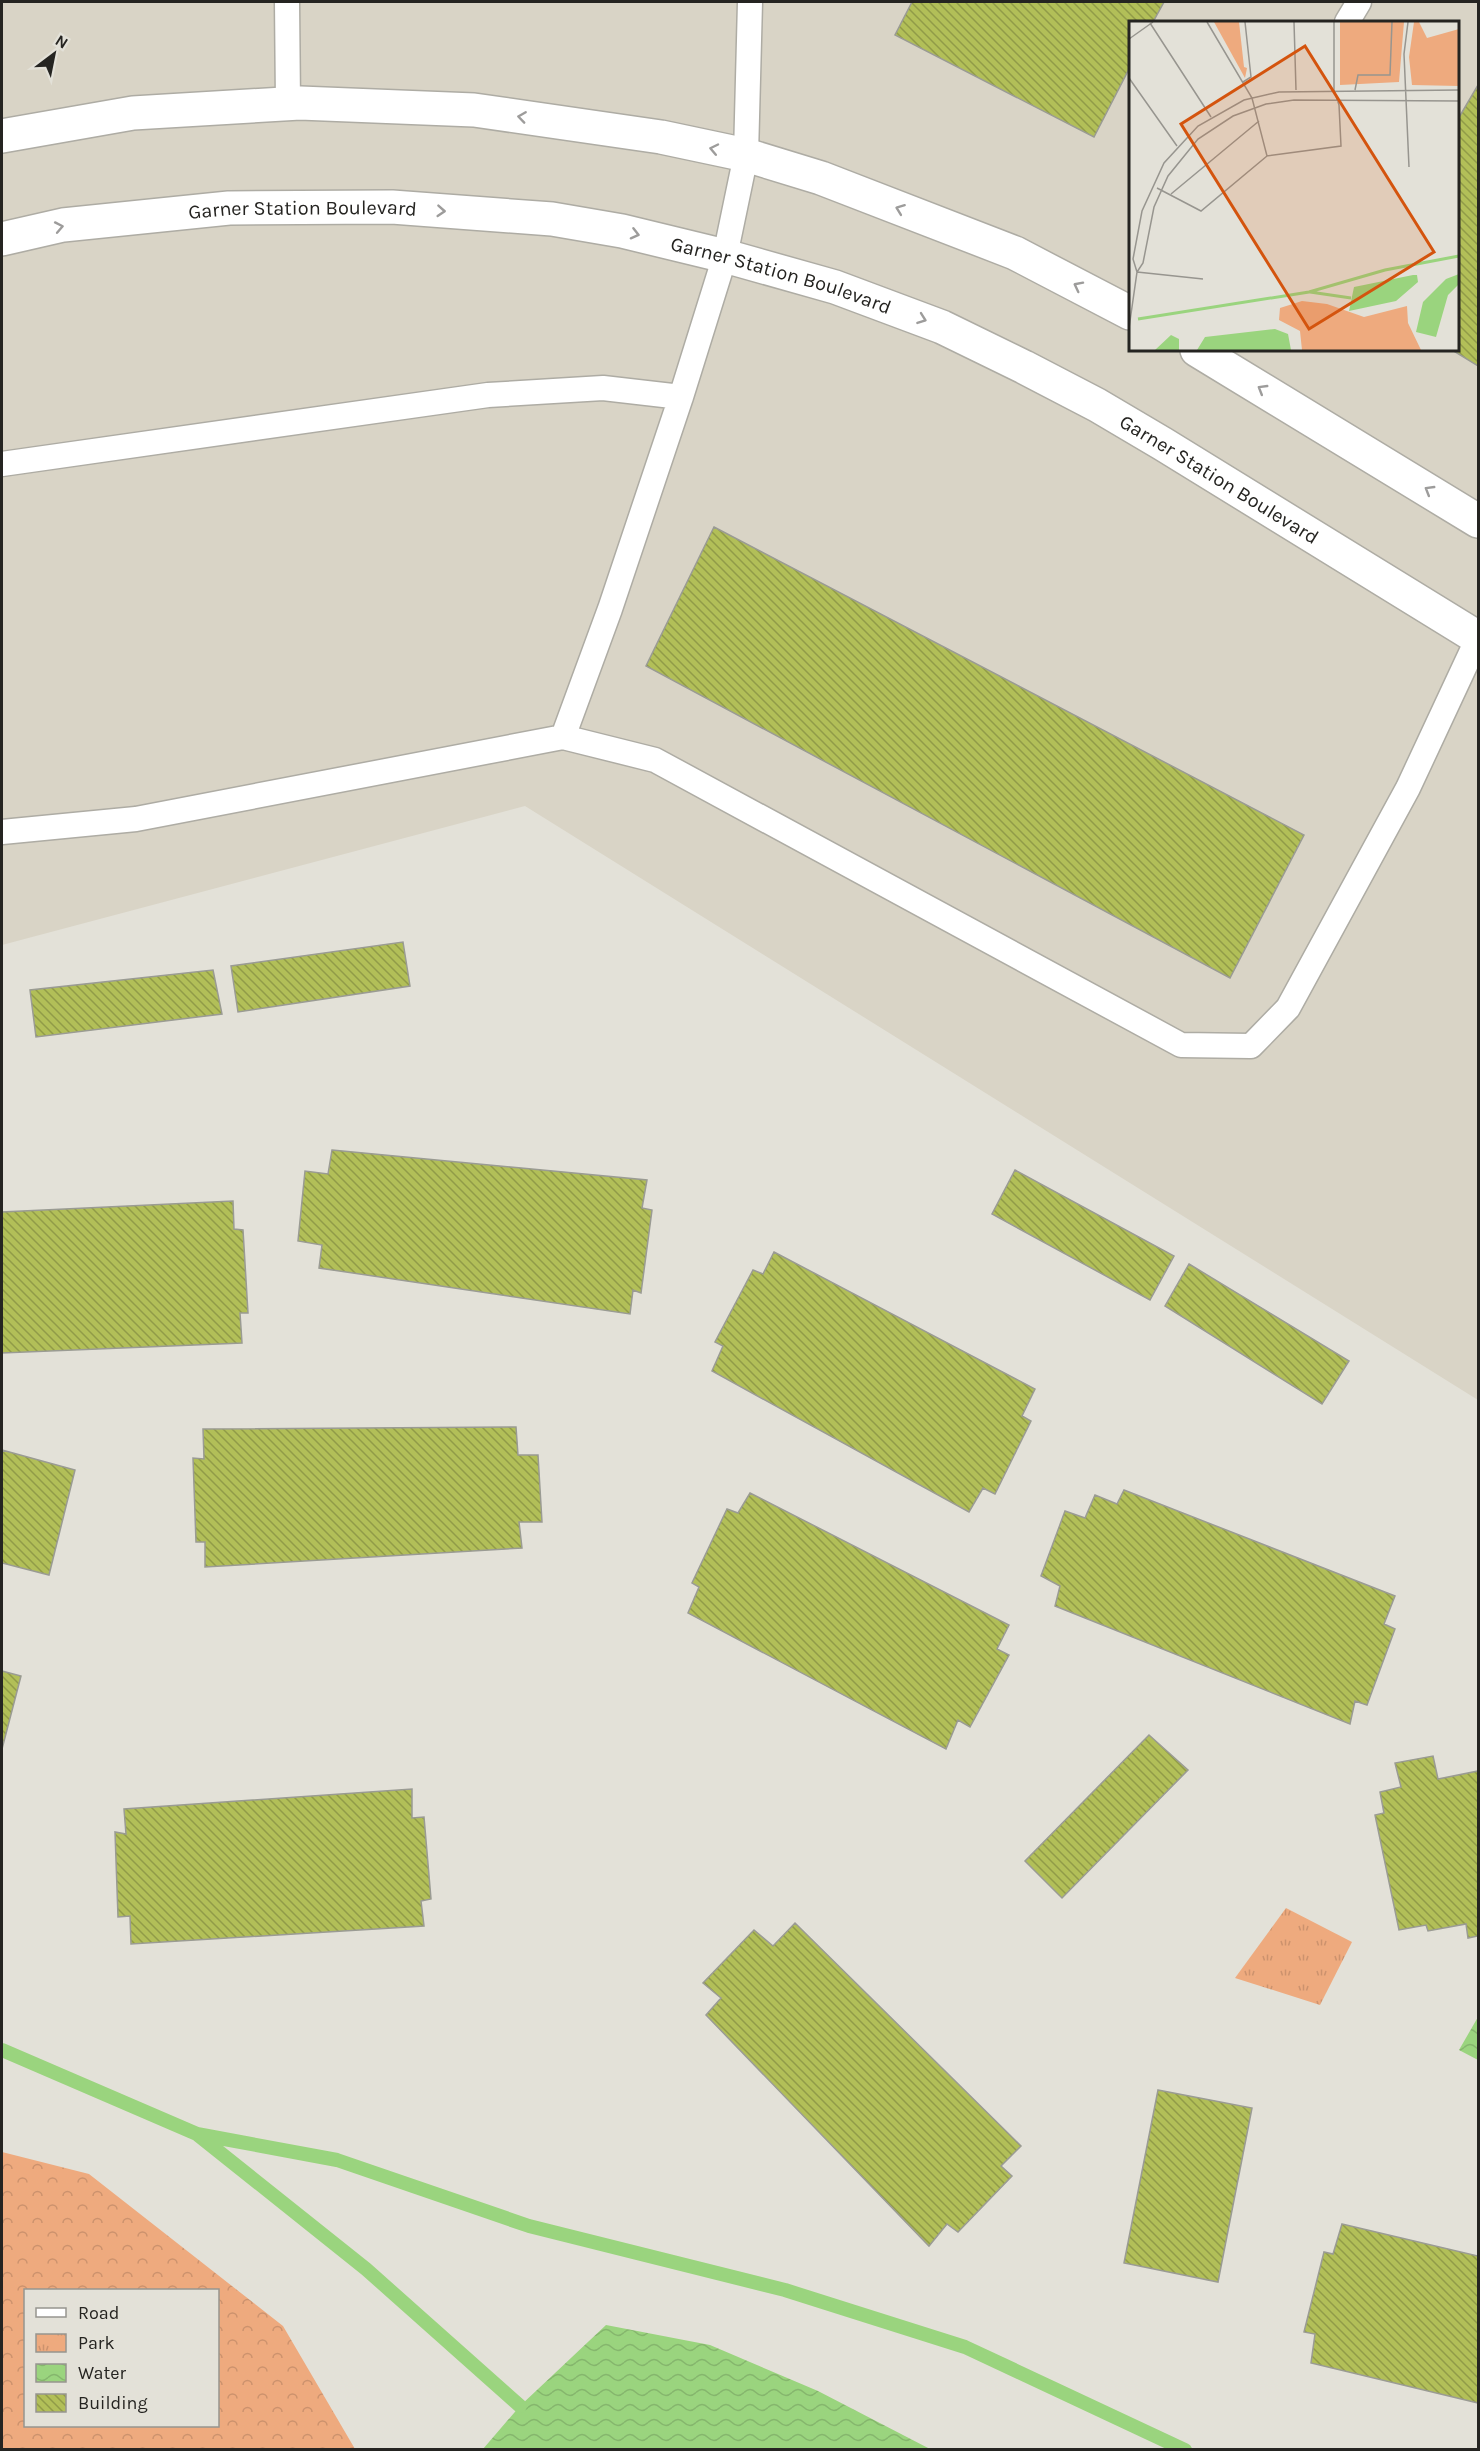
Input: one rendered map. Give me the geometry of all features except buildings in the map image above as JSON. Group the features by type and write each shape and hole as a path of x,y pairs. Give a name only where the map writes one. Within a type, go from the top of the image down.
{"street":[{"path":"2,136 133,112 288,104 474,110 661,137 746,155 821,178 1015,254 1129,311"},
{"name":"Garner Station Boulevard","path":"2,239 63,225 229,208 392,207 552,219 622,231 724,256 836,287 942,327 1024,368 1097,405 1478,635"},
{"path":"1199,351 1479,521"}],"lane":[{"path":"287,2 288,104"},
{"path":"563,736 610,609 681,397 724,256 746,155 750,2"},
{"path":"1348,21 1359,2"},
{"path":"2,464 488,395 603,388 681,397"},
{"path":"2,832 136,819 563,736 655,760 1181,1045 1251,1046 1288,1008 1408,788 1478,635"}],"shaded area":[{"path":"2,2 1478,2 1478,1400 525,806 2,945"}],"green space":[{"path":"1286,1908 1352,1942 1320,2005 1235,1978"},
{"path":"2,2152 89,2174 283,2326 355,2449 2,2449"}],"water":[{"path":"1478,2017 1478,2060 1459,2050"},
{"path":"606,2325 710,2345 818,2391 930,2449 483,2449 520,2406"}],"waterway":[{"path":"2,2050 197,2134 337,2160 529,2226 785,2290 965,2347 1185,2450"},
{"path":"198,2135 366,2269 520,2406"}]}
